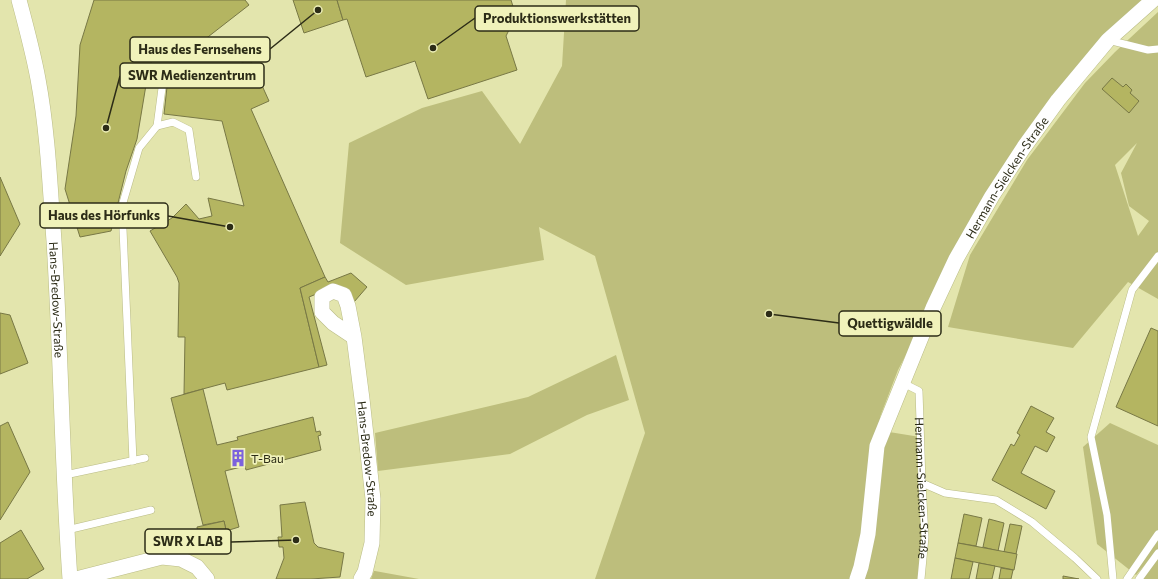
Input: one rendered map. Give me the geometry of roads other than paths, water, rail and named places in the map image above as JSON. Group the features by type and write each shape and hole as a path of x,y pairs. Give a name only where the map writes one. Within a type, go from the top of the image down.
{"street":[{"name":"Hans-Bredow-Straße","path":"19,0 38,79 48,156 58,316 70,579"},
{"name":"Hermann-Sielcken-Straße","path":"857,579 862,567 868,534 877,446 933,308 950,273 992,196 1024,147 1058,100 1108,40 1153,0"},
{"name":"Hans-Bredow-Straße","path":"354,336 373,499 372,543 365,572 361,579"},
{"path":"76,579 162,557 181,559 196,567 207,579"}],"lane":[{"path":"1108,40 1148,50 1158,49"},
{"path":"133,461 122,206 139,148 157,126 164,73"},
{"path":"157,126 173,122 188,130 196,177"},
{"path":"1113,579 1107,515 1091,437 1132,290 1158,256"},
{"name":"Hermann-Sielcken-Straße","path":"903,383 919,391 922,483 926,537 921,579"},
{"path":"65,474 145,458"},
{"path":"922,483 945,493 996,500 1032,522 1075,558 1097,579"},
{"path":"67,530 151,510"},
{"path":"1127,579 1158,534"},
{"path":"1139,579 1158,554"}],"place":[{"name":"Haus des Fernsehens","path":"318,10"},
{"name":"Produktionswerkstätten","path":"433,48"},
{"name":"SWR Medienzentrum","path":"106,128"},
{"name":"Haus des Hörfunks","path":"230,227"},
{"name":"Quettigwäldle","path":"769,314"},
{"name":"T-Bau","path":"238,458"},
{"name":"SWR X LAB","path":"296,540"}]}
